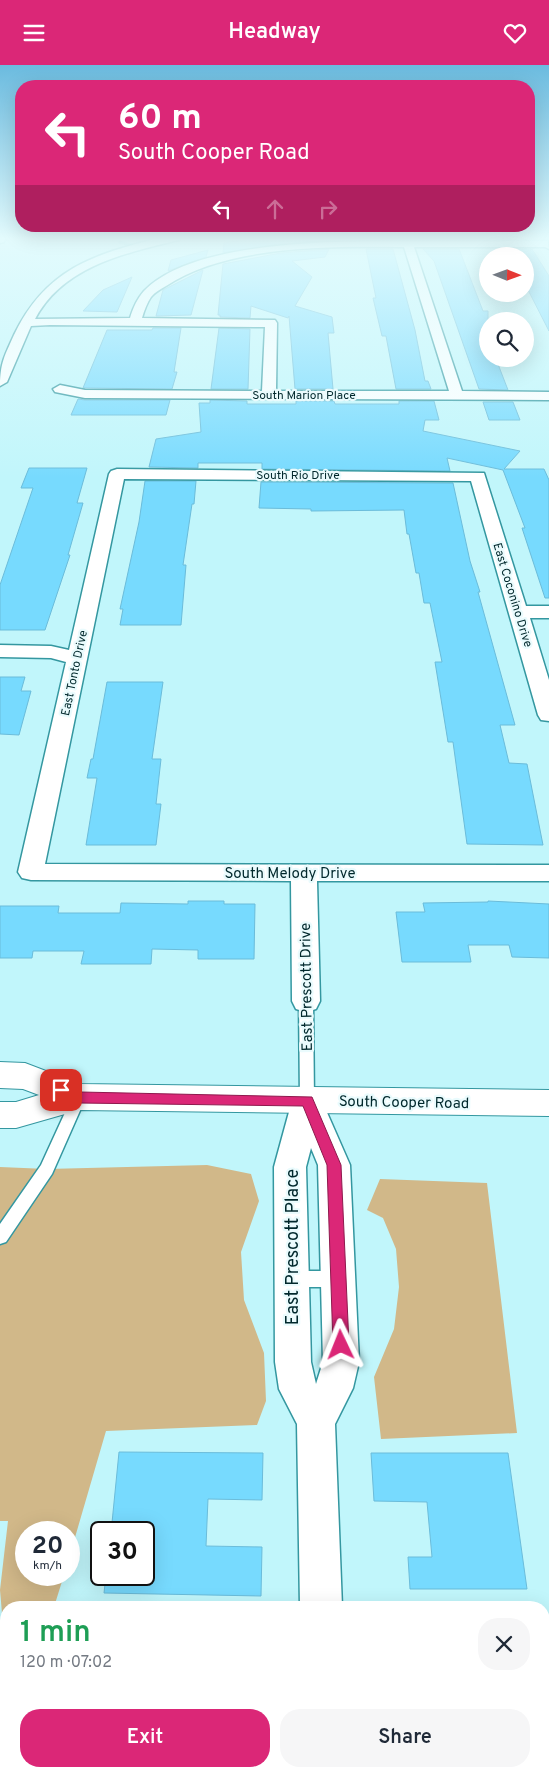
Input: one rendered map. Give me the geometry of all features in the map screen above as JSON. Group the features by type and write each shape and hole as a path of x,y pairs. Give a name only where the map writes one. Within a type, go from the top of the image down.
{"main road":[{"name":"South Cooper Road","path":"0,1075 24,1076 79,1097"},
{"name":"South Cooper Road","path":"0,1115 16,1115 79,1097 549,1103"}],"street":[{"path":"0,382 31,318"},
{"path":"135,323 137,318"},
{"path":"432,318 457,396"},
{"path":"28,323 114,325 135,323 271,323 269,395"},
{"name":"South Marion Place","path":"60,389 85,394 549,396"},
{"name":"South Rio Drive","path":"117,474 478,476"},
{"name":"East Tonto Drive","path":"31,873 117,474"},
{"name":"East Coconino Drive","path":"478,476 549,715"},
{"path":"518,611 549,611"},
{"path":"0,651 51,651 78,658"},
{"path":"0,663 46,663 78,658"},
{"name":"South Melody Drive","path":"31,873 549,873"},
{"name":"East Prescott Drive","path":"304,873 306,1001"},
{"path":"307,1101 334,1165 341,1361 334,1388 316,1421"},
{"name":"East Prescott Place","path":"307,1101 290,1167 293,1362 298,1389 316,1421 321,1601"}],"lane":[{"name":"East Prescott Drive","path":"306,1001 307,1101"},
{"path":"0,1237 46,1169 79,1097"},
{"path":"291,1279 338,1279"}],"shaded area":[{"path":"207,1165 251,1174 259,1201 241,1252 244,1300 264,1353 266,1401 257,1425 106,1431 80,1521 15,1521 15,1586 61,1586 56,1601 1,1601 0,1590 8,1521 0,1521 0,1167 47,1169"},
{"path":"380,1179 487,1183 517,1433 381,1439 374,1377 394,1329 399,1287 396,1249 383,1218 367,1210"}],"building":[{"path":"289,318 332,318 334,333 328,333 333,389 295,389"},
{"path":"378,318 412,318 425,381 428,381 431,389 396,389 386,336 382,336"},
{"path":"454,318 479,318 479,367 499,367 508,390 479,389"},
{"path":"542,318 549,318 549,331"},
{"path":"153,328 181,328 174,372 177,372 172,389 83,388 107,330 152,330"},
{"path":"219,328 250,329 248,389 211,389"},
{"path":"78,399 170,400 166,415 71,415"},
{"path":"210,400 247,401 247,404 296,404 296,401 334,401 335,404 399,404 399,401 434,401 439,420 425,420 423,431 520,451 504,469 544,469 549,480 549,598 545,598 522,528 525,528 503,470 447,458 450,471 262,469 262,463 198,463 198,468 149,467 156,439 201,432 199,403 210,403"},
{"path":"483,402 513,402 520,420 489,420"},
{"path":"29,468 87,468 77,503 83,503 68,555 70,555 45,630 0,630 0,585 33,488 21,488"},
{"path":"145,481 196,481 194,504 192,504 183,565 186,565 181,625 120,625 123,609 120,609 139,522"},
{"path":"261,482 453,483 470,561 515,725 500,725 509,763 527,764 543,845 467,844 453,742 448,742 435,662 442,662 430,603 424,603 419,573 416,573 409,534 407,534 404,510 311,511 311,509 259,508"},
{"path":"0,677 25,677 21,691 31,691 19,735 0,734"},
{"path":"107,682 163,682 152,759 161,759 156,804 161,804 156,845 86,845 97,778 87,778 91,759 93,759"},
{"path":"188,901 224,901 224,904 255,904 254,959 198,959 198,950 152,949 151,964 81,964 84,951 33,951 32,958 0,958 0,906 59,906 58,913 120,913 121,903 188,904"},
{"path":"488,901 549,904 549,958 512,957 509,945 468,945 471,962 402,962 396,912 425,912 423,903"},
{"path":"119,1452 263,1453 262,1500 208,1499 206,1546 262,1547 261,1596 104,1593 105,1586 155,1586 155,1521 112,1521"},
{"path":"371,1453 508,1453 527,1589 410,1589 408,1557 432,1557 427,1502 374,1501"}],"route":[{"path":"61,1090 79,1097 307,1101 334,1165 341,1345"}]}
